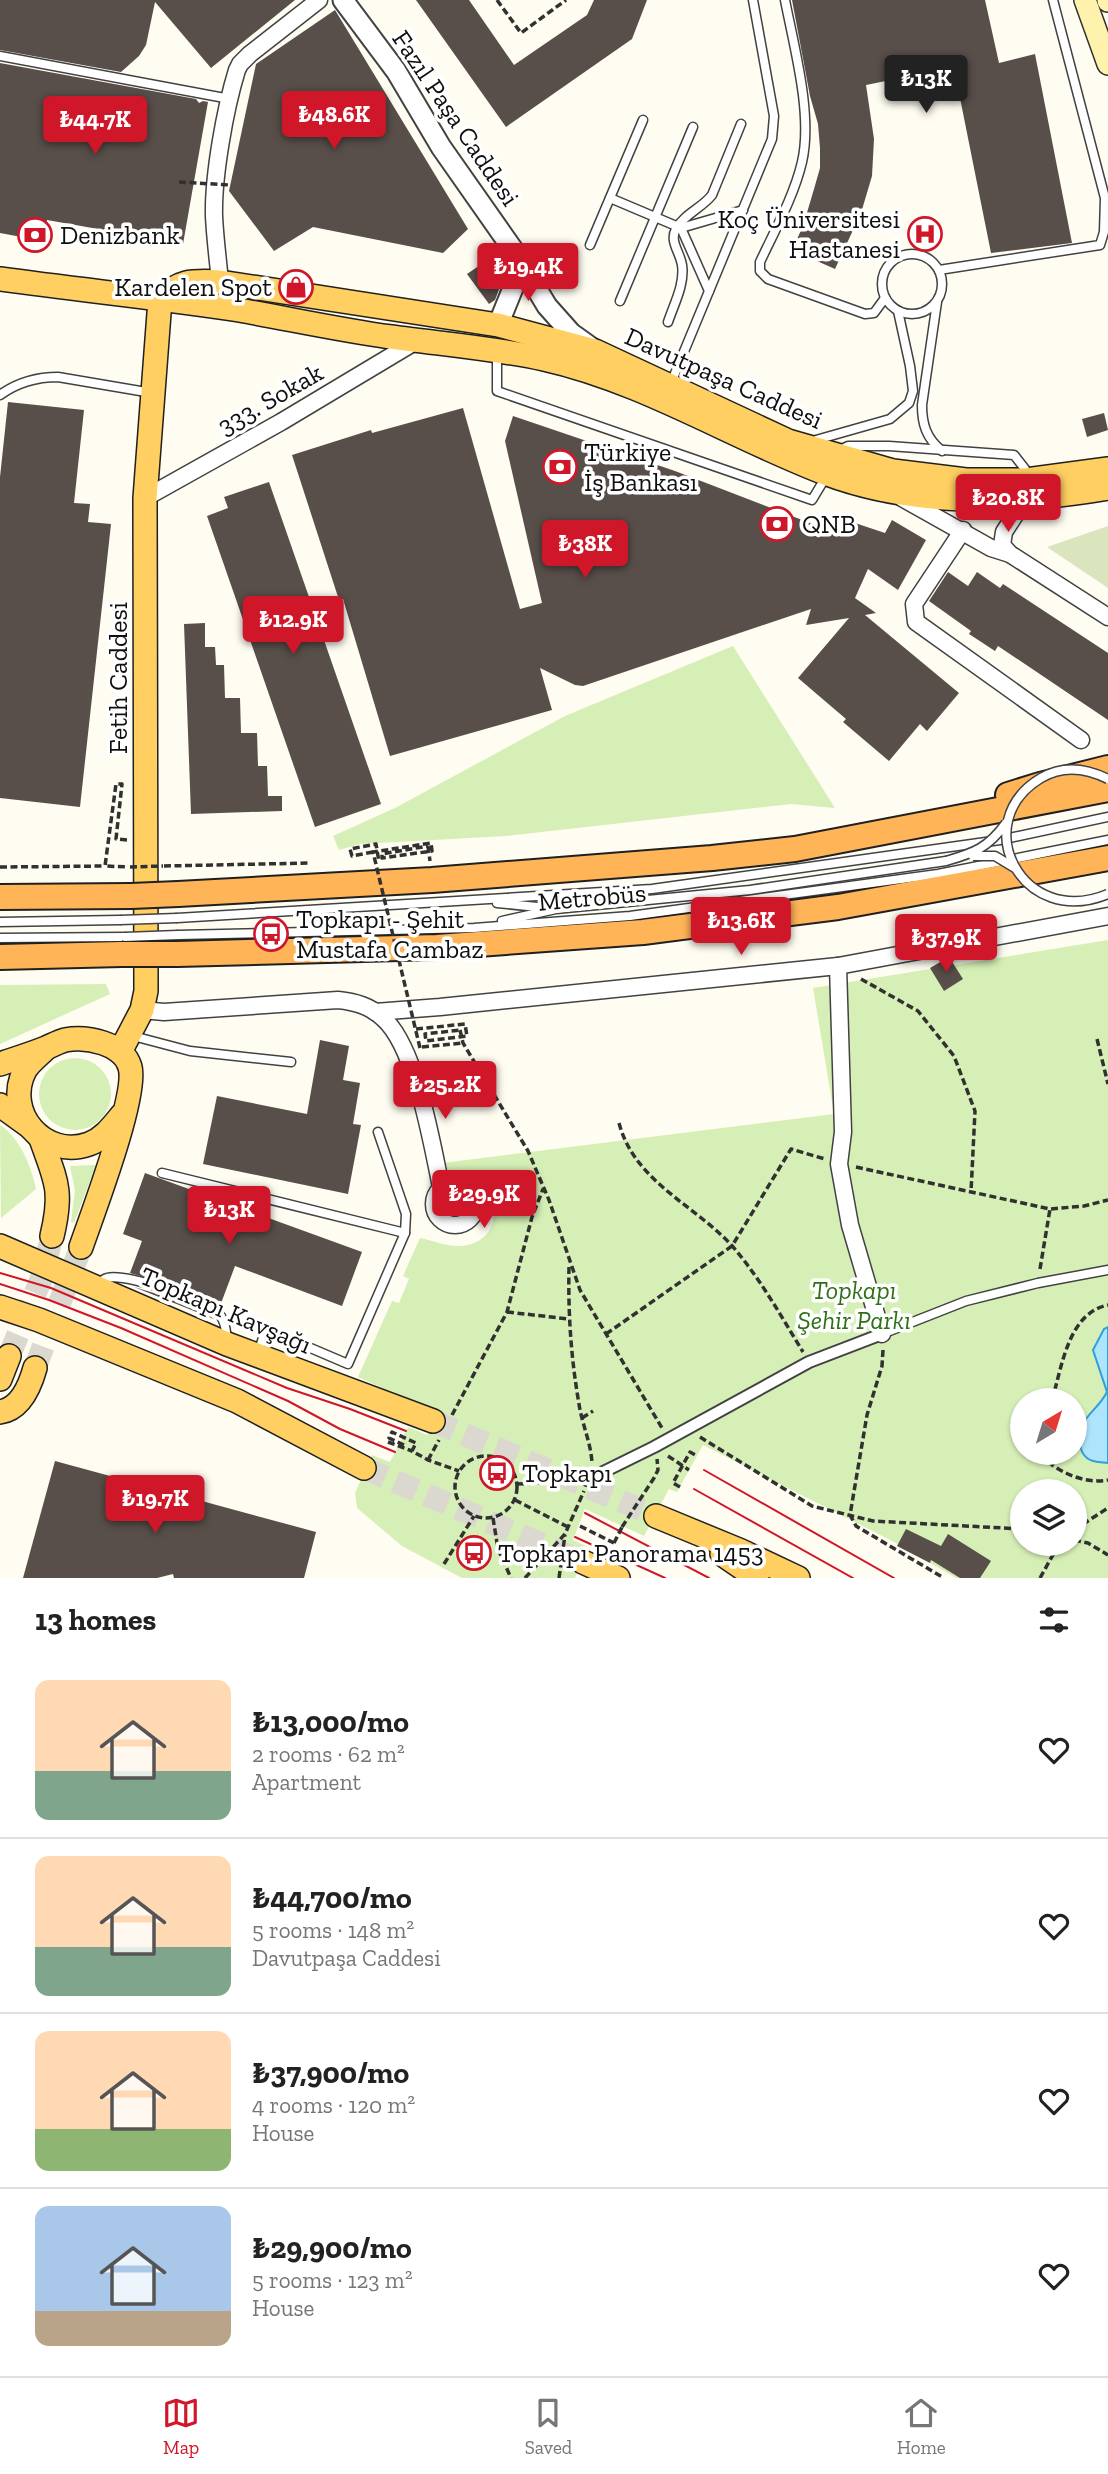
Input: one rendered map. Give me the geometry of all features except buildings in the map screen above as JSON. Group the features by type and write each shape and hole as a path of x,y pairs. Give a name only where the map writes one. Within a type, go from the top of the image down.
{"highway":[{"path":"948,818 1040,785 1108,768"},
{"path":"0,898 131,896 177,906 432,880 712,858 795,849 1108,789"},
{"path":"1,952 177,944 437,947 643,932 838,907 1108,858"}],"main road":[{"path":"1085,0 1108,64"},
{"name":"Davutpaşa Caddesi","path":"0,279 238,310 392,338 547,360 636,388 829,464 885,489 981,501 1108,469"},
{"name":"Davutpaşa Caddesi","path":"160,300 170,289 180,284 220,282 498,325 595,351 788,441 829,464 1026,489 1108,488"},
{"name":"Fetih Caddesi","path":"125,1044 142,1010 146,991 145,498 160,300"},
{"path":"305,323 338,314 460,330 478,331 498,325"},
{"path":"1026,489 1067,508 1108,504"},
{"path":"0,1065 68,1040 125,1044 131,1069 124,1112 105,1180 80,1248"},
{"path":"46,1048 25,1070 20,1103 23,1115 37,1135 58,1187 59,1201 52,1236"},
{"path":"0,1105 53,1146 71,1148 88,1145 106,1134 124,1112"},
{"name":"Topkapı Kavşağı","path":"0,1245 227,1344 441,1427"},
{"path":"0,1307 39,1320 237,1401 364,1468"},
{"path":"0,1379 5,1360"},
{"path":"1,1416 20,1400 30,1385 35,1368"},
{"path":"757,1578 694,1536 656,1516 741,1550 798,1578"},
{"path":"587,1570 618,1578"}],"street":[{"path":"220,282 214,216 215,191 230,99 240,64 319,0"},
{"name":"Fazıl Paşa Caddesi","path":"343,0 396,71 441,147 514,251 547,306 571,333 595,351"},
{"path":"498,325 522,266"},
{"name":"333. Sokak","path":"145,498 281,422 418,340"},
{"path":"885,489 963,530 991,548 1010,554 1108,617"},
{"path":"1010,554 1002,545 1004,531 1026,489"},
{"path":"963,530 914,604 916,622 1081,740"},
{"path":"375,1012 838,966 1108,916"},
{"path":"587,1480 654,1447 809,1362 882,1334 850,1225 839,1164 843,1132 838,966"},
{"path":"142,1010 164,1012 338,1000 359,1003 375,1012 386,1020 407,1054 441,1188"}],"lane":[{"path":"669,386 768,149 773,128 772,103 753,0"},
{"path":"785,0 806,115 805,138 802,161 791,196 760,262 761,271 768,279 865,314 874,313 885,298"},
{"path":"939,270 1100,245 1104,232 1105,198 1053,0"},
{"path":"0,55 230,99"},
{"path":"590,245 643,120"},
{"path":"668,322 682,282 682,267 674,242 679,227 712,195 741,124"},
{"path":"620,301 693,127"},
{"path":"610,198 679,227 743,210"},
{"path":"679,227 709,291"},
{"path":"788,441 822,440 890,419 905,409 911,398 912,384 898,311 885,298 882,287 887,267 903,255 923,256 939,270 942,286 937,302 922,421 928,437 942,451"},
{"path":"898,311 915,314 931,308 937,302"},
{"path":"497,351 497,391 812,500 829,464 848,446 867,445 1014,455 1025,469 1026,489"},
{"path":"0,395 20,383 45,377 153,393"},
{"name":"Metrobüs","path":"946,861 978,851 997,836 1008,821 1016,801 1030,784 1049,773 1070,768 1092,771 1108,779"},
{"name":"Metrobüs","path":"0,922 120,920 177,906 470,901 652,889 1000,840 1108,817"},
{"path":"1008,821 1007,845 1015,868"},
{"name":"Metrobüs","path":"177,944 474,928 630,916 938,874 1108,839"},
{"name":"Metrobüs","path":"474,928 556,909 750,890 979,855 995,856 1015,868 1029,886 1047,897 1069,903 1091,901 1108,894"},
{"name":"Metrobüs","path":"470,901 556,909"},
{"path":"125,1044 291,1062"},
{"path":"257,1355 266,1329 348,1364 405,1233 406,1214 378,1132"},
{"path":"162,1173 405,1233"},
{"path":"882,1334 966,1301 1038,1283 1108,1270"}],"path":[{"path":"498,0 521,33 566,0"},
{"path":"179,182 230,185"},
{"path":"105,866 116,784 122,785 116,839 147,842"},
{"path":"379,862 376,844 350,849 352,856 373,852 431,843 432,850 382,858 382,854 428,846"},
{"path":"373,852 420,1048 463,1043"},
{"path":"366,863 429,858"},
{"path":"0,867 311,863"},
{"path":"838,966 918,1011 954,1056 975,1111 971,1192"},
{"path":"416,1030 465,1024 467,1037 426,1041 425,1034 460,1030 463,1043 528,1151 580,1290 668,1439"},
{"path":"1097,1039 1108,1084"},
{"path":"619,1123 623,1140 654,1181 732,1246 759,1280 809,1362"},
{"path":"606,1334 732,1246 791,1149 839,1164 1050,1209 1084,1206 1108,1200"},
{"path":"428,1460 441,1427 506,1312 532,1216 544,1188"},
{"path":"1038,1283 1050,1209"},
{"path":"525,1578 565,1534 592,1464 570,1342 569,1262"},
{"path":"1056,1388 1071,1336 1085,1316 1108,1305"},
{"path":"506,1312 569,1319"},
{"path":"882,1334 882,1366 867,1415 850,1515 856,1526 944,1578"},
{"path":"582,1418 593,1411"},
{"path":"687,1429 812,1506 873,1521 1010,1528"},
{"path":"404,1445 389,1438 393,1432 416,1443 412,1451"},
{"path":"388,1441 459,1471"},
{"path":"654,1447 689,1470"},
{"path":"580,1526 614,1543 659,1470 654,1447"},
{"path":"680,1487 673,1483 682,1466 690,1452 697,1456"},
{"path":"493,1456 510,1466 517,1484 515,1500 502,1514 493,1518 474,1516 466,1511 456,1497 459,1471 473,1458 493,1456"},
{"path":"1052,1465 1062,1473 1099,1482 1108,1480"},
{"path":"517,1484 587,1480"},
{"path":"515,1500 568,1527"},
{"path":"1087,1522 1108,1508"},
{"path":"444,1564 474,1516"},
{"path":"493,1518 498,1549 511,1578"},
{"path":"1087,1543 1108,1555"},
{"path":"1040,1578 1052,1556"}],"green space":[{"path":"1108,526 1108,588 1047,547"},
{"path":"733,646 835,808 791,804 506,836 360,844 339,850 333,836 395,808 565,716"},
{"name":"Topkapı Şehir Parkı","path":"1108,940 1108,1578 956,1578 896,1543 703,1445 677,1492 669,1489 644,1536 585,1509 573,1540 588,1547 575,1578 462,1578 402,1546 357,1508 355,1493 372,1455 390,1462 408,1427 427,1435 439,1414 358,1377 392,1301 399,1303 409,1279 403,1276 420,1238 450,1245 468,1245 480,1240 493,1222 491,1201 486,1191 478,1182 465,1175 446,1175 442,1163 834,1114 813,988"},
{"path":"106,984 110,994 0,1044 0,985"},
{"path":"75,1058 95,1064 105,1074 111,1094 105,1114 95,1124 75,1130 55,1124 45,1114 39,1094 45,1074 55,1064"},
{"path":"0,1125 24,1153 36,1189 1,1218"},
{"path":"96,1165 74,1223 71,1222 75,1190 70,1166"}],"water":[{"path":"1108,1327 1108,1463 1087,1458 1087,1418 1107,1392 1093,1350 1104,1329"}],"tunnel":[{"path":"9,1356 42,1277 52,1236"},
{"path":"35,1368 81,1247"},
{"path":"433,1421 656,1516"},
{"path":"364,1468 583,1562"}],"tram line":[{"path":"0,1273 51,1288 287,1388 406,1431"},
{"path":"0,1284 121,1328 288,1401 340,1429 395,1452"},
{"path":"704,1470 894,1578"},
{"path":"694,1489 853,1578"},
{"path":"585,1513 709,1578"},
{"path":"575,1537 665,1578"}],"place":[{"name":"Koç Üniversitesi Hastanesi","path":"925,234"},
{"name":"Denizbank","path":"35,235"},
{"name":"Kardelen Spot","path":"296,287"},
{"name":"Türkiye İş Bankası","path":"560,467"},
{"name":"QNB","path":"777,524"},
{"name":"Topkapı - Şehit Mustafa Cambaz","path":"271,934"},
{"name":"Topkapı","path":"497,1473"},
{"name":"Topkapı Panorama 1453","path":"474,1553"}]}
